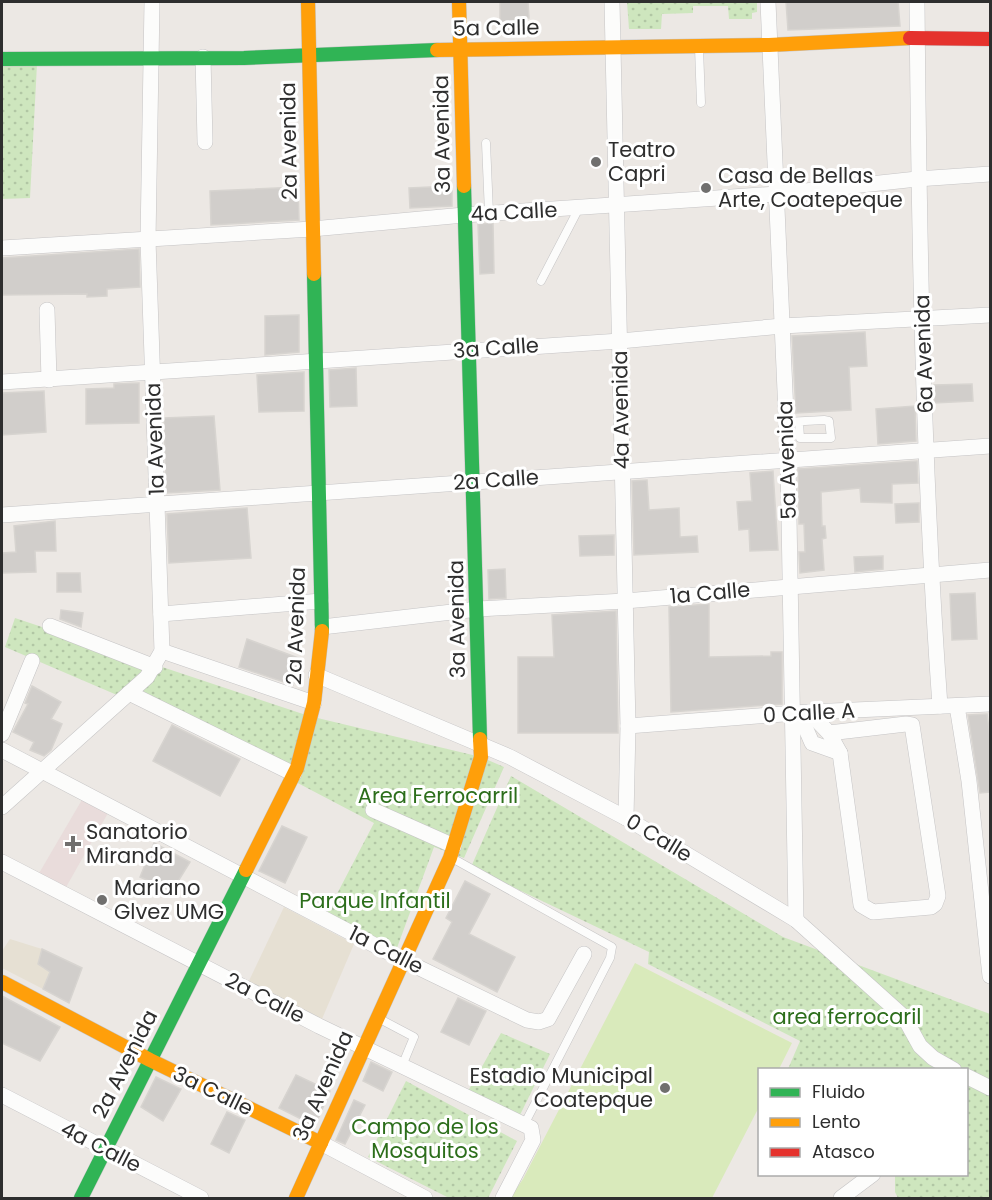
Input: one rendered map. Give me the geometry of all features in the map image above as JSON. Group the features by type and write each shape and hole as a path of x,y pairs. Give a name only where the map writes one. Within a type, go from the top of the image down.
{"main road":[{"name":"2a Avenida","path":"81,1198 294,774 314,703 322,627 308,2"},
{"name":"3a Avenida","path":"296,1198 452,852 481,757 475,481 464,215 459,2"},
{"name":"5a Calle","path":"2,59 153,56 244,58 309,53 461,49 769,45 917,38 990,39"},
{"name":"3a Calle","path":"2,982 150,1060 321,1143"}],"street":[{"name":"1a Avenida","path":"2,807 129,693 155,667 162,651 148,240 153,56 152,2"},
{"name":"4a Avenida","path":"612,2 626,601 628,726 626,818"},
{"name":"5a Avenida","path":"768,2 782,326 792,422 788,460 789,587 800,713 796,920"},
{"name":"6a Avenida","path":"917,2 917,178 930,575 940,706"},
{"path":"203,57 206,142"},
{"name":"4a Calle","path":"2,248 312,229 489,213 777,194 917,178 990,174"},
{"path":"47,310 50,380"},
{"name":"3a Calle","path":"2,382 620,340 782,326 990,315"},
{"name":"2a Calle","path":"2,515 990,446"},
{"name":"1a Calle","path":"322,627 478,609 626,601 990,570"},
{"path":"161,614 321,601"},
{"path":"50,626 155,667"},
{"path":"162,651 314,703"},
{"path":"2,734 32,661"},
{"name":"0 Calle","path":"316,675 481,743 626,818 796,920 904,1017 920,1046 933,1058 950,1068"},
{"path":"129,693 294,774"},
{"name":"0 Calle A","path":"628,726 800,713 990,704"},
{"path":"957,706 969,781 990,976"},
{"path":"800,713 829,733 840,753 861,905 873,912 931,907 938,896 912,725 829,733"},
{"path":"800,713 812,743 840,753"},
{"name":"1a Calle","path":"2,750 403,960 528,1020 539,1022 548,1019 584,954"},
{"path":"373,810 452,852"},
{"name":"2a Calle","path":"2,862 199,965 528,1127"},
{"path":"968,1077 990,1088"},
{"name":"4a Calle","path":"2,1095 201,1198"},
{"path":"503,1198 533,1140 528,1127"},
{"name":"3a Calle","path":"321,1143 425,1198"},
{"path":"841,1198 870,1176"}],"lane":[{"path":"699,46 701,103"},
{"path":"486,143 489,213"},
{"path":"541,281 579,208"},
{"path":"792,422 829,422 831,438 800,438 792,422"},
{"path":"452,852 612,947 610,958 528,1127"},
{"path":"377,1017 414,1037 402,1066"}],"shaded area":[{"name":"Sanatorio Miranda","path":"83,798 108,813 65,889 38,875"},
{"path":"284,907 354,944 319,1026 247,985"},
{"path":"10,939 42,949 38,964 50,972 43,989 2,968 2,951"}],"green space":[{"path":"627,2 757,2 757,12 752,13 752,19 729,19 728,6 693,6 693,13 662,14 661,29 629,29"},
{"path":"37,64 30,198 2,199 2,65"},
{"name":"Area Ferrocarril","path":"15,618 309,716 481,757 504,767 464,858 434,847 394,956 327,913 374,823 187,725 5,647"},
{"name":"area ferrocaril","path":"511,776 783,937 990,1014 990,1198 898,1198 895,1192 895,1176 968,1176 968,1068 788,1068 800,1041 648,964 649,952 471,867"},
{"name":"Estadio Municipal Coatepque","path":"635,963 792,1043 780,1068 758,1068 758,1109 712,1198 510,1198 523,1179"},
{"path":"501,1033 550,1054 518,1119 467,1093"},
{"name":"Campo de los Mosquitos","path":"406,1081 517,1141 488,1198 449,1198 368,1157"}],"building":[{"path":"500,2 528,2 529,18 520,18 520,32 500,32"},
{"path":"786,2 898,2 900,26 788,30"},
{"path":"452,186 452,206 410,208 409,188"},
{"path":"298,187 299,220 211,225 210,191"},
{"path":"493,223 494,273 480,274 478,224"},
{"path":"139,249 140,287 107,289 107,296 87,297 87,294 2,295 2,258"},
{"path":"299,315 299,352 265,355 265,316"},
{"path":"865,332 867,366 849,367 851,410 796,413 792,336"},
{"path":"356,368 357,406 330,407 329,370"},
{"path":"304,372 304,411 259,412 257,375"},
{"path":"139,383 139,423 86,424 86,389 114,388 114,384"},
{"path":"972,384 973,401 934,403 934,385"},
{"path":"44,391 46,432 2,435 2,393"},
{"path":"915,406 916,441 878,444 876,409"},
{"path":"214,416 220,490 166,493 164,418"},
{"path":"917,461 918,483 892,484 892,503 861,502 860,488 821,492 822,526 825,526 826,538 822,539 824,570 800,573 799,552 805,552 804,524 799,524 798,469"},
{"path":"773,471 778,550 750,551 749,529 739,530 737,502 752,501 750,473"},
{"path":"647,480 649,510 679,508 680,537 697,536 698,552 634,555 632,481"},
{"path":"919,503 919,522 896,523 895,504"},
{"path":"247,508 251,558 169,563 167,514"},
{"path":"55,521 56,551 35,551 36,572 2,573 2,553 16,552 14,526"},
{"path":"614,535 614,555 580,556 579,536"},
{"path":"883,556 883,569 855,572 854,557"},
{"path":"505,569 506,598 489,599 488,570"},
{"path":"57,573 80,573 81,592 57,592"},
{"path":"975,593 977,639 952,640 950,594"},
{"path":"709,604 709,657 771,656 771,652 782,652 782,704 671,712 669,607"},
{"path":"61,610 83,613 81,627 60,619"},
{"path":"616,611 618,733 518,733 518,657 554,657 552,615"},
{"path":"247,639 301,659 293,685 239,667"},
{"path":"32,686 61,702 51,719 62,724 51,750 44,756 30,750 34,742 13,732 28,704 25,703"},
{"path":"987,714 990,736 990,792 980,793 968,715"},
{"path":"172,725 240,759 220,796 153,761"},
{"path":"282,826 307,837 285,883 259,871"},
{"path":"154,843 190,862 172,891 140,877"},
{"path":"465,881 490,894 469,934 515,957 497,992 433,959 452,922 446,918"},
{"path":"42,949 82,968 69,1003 43,989 50,972 38,964"},
{"path":"2,996 60,1027 40,1061 2,1043"},
{"path":"458,998 486,1011 469,1045 441,1032"},
{"path":"371,1062 392,1072 383,1091 363,1081"},
{"path":"296,1075 330,1091 315,1126 279,1108"},
{"path":"156,1077 181,1089 163,1121 141,1107"},
{"path":"354,1100 365,1105 345,1144 336,1140"},
{"path":"227,1112 245,1120 229,1153 211,1144"}],"traffic: fast":[{"path":"2,59 244,58 437,50"},
{"path":"464,186 480,739"},
{"path":"314,274 322,631"},
{"path":"81,1198 246,870"}],"traffic: slow":[{"path":"308,2 314,274"},
{"path":"459,2 464,186"},
{"path":"437,50 769,45 910,38"},
{"path":"246,870 297,768 314,703 322,631"},
{"path":"296,1198 450,858 481,757 480,739"},
{"path":"2,982 150,1060 321,1143"}],"traffic: jam":[{"path":"910,38 990,39"}],"place":[{"name":"Teatro Capri","path":"596,162"},
{"name":"Casa de Bellas Arte, Coatepeque","path":"706,188"},
{"name":"Sanatorio Miranda","path":"73,844"},
{"name":"Mariano Glvez UMG","path":"102,900"},
{"name":"Estadio Municipal Coatepque","path":"665,1088"}],"park label":[{"name":"Parque Infantil","path":"375,901"}]}
